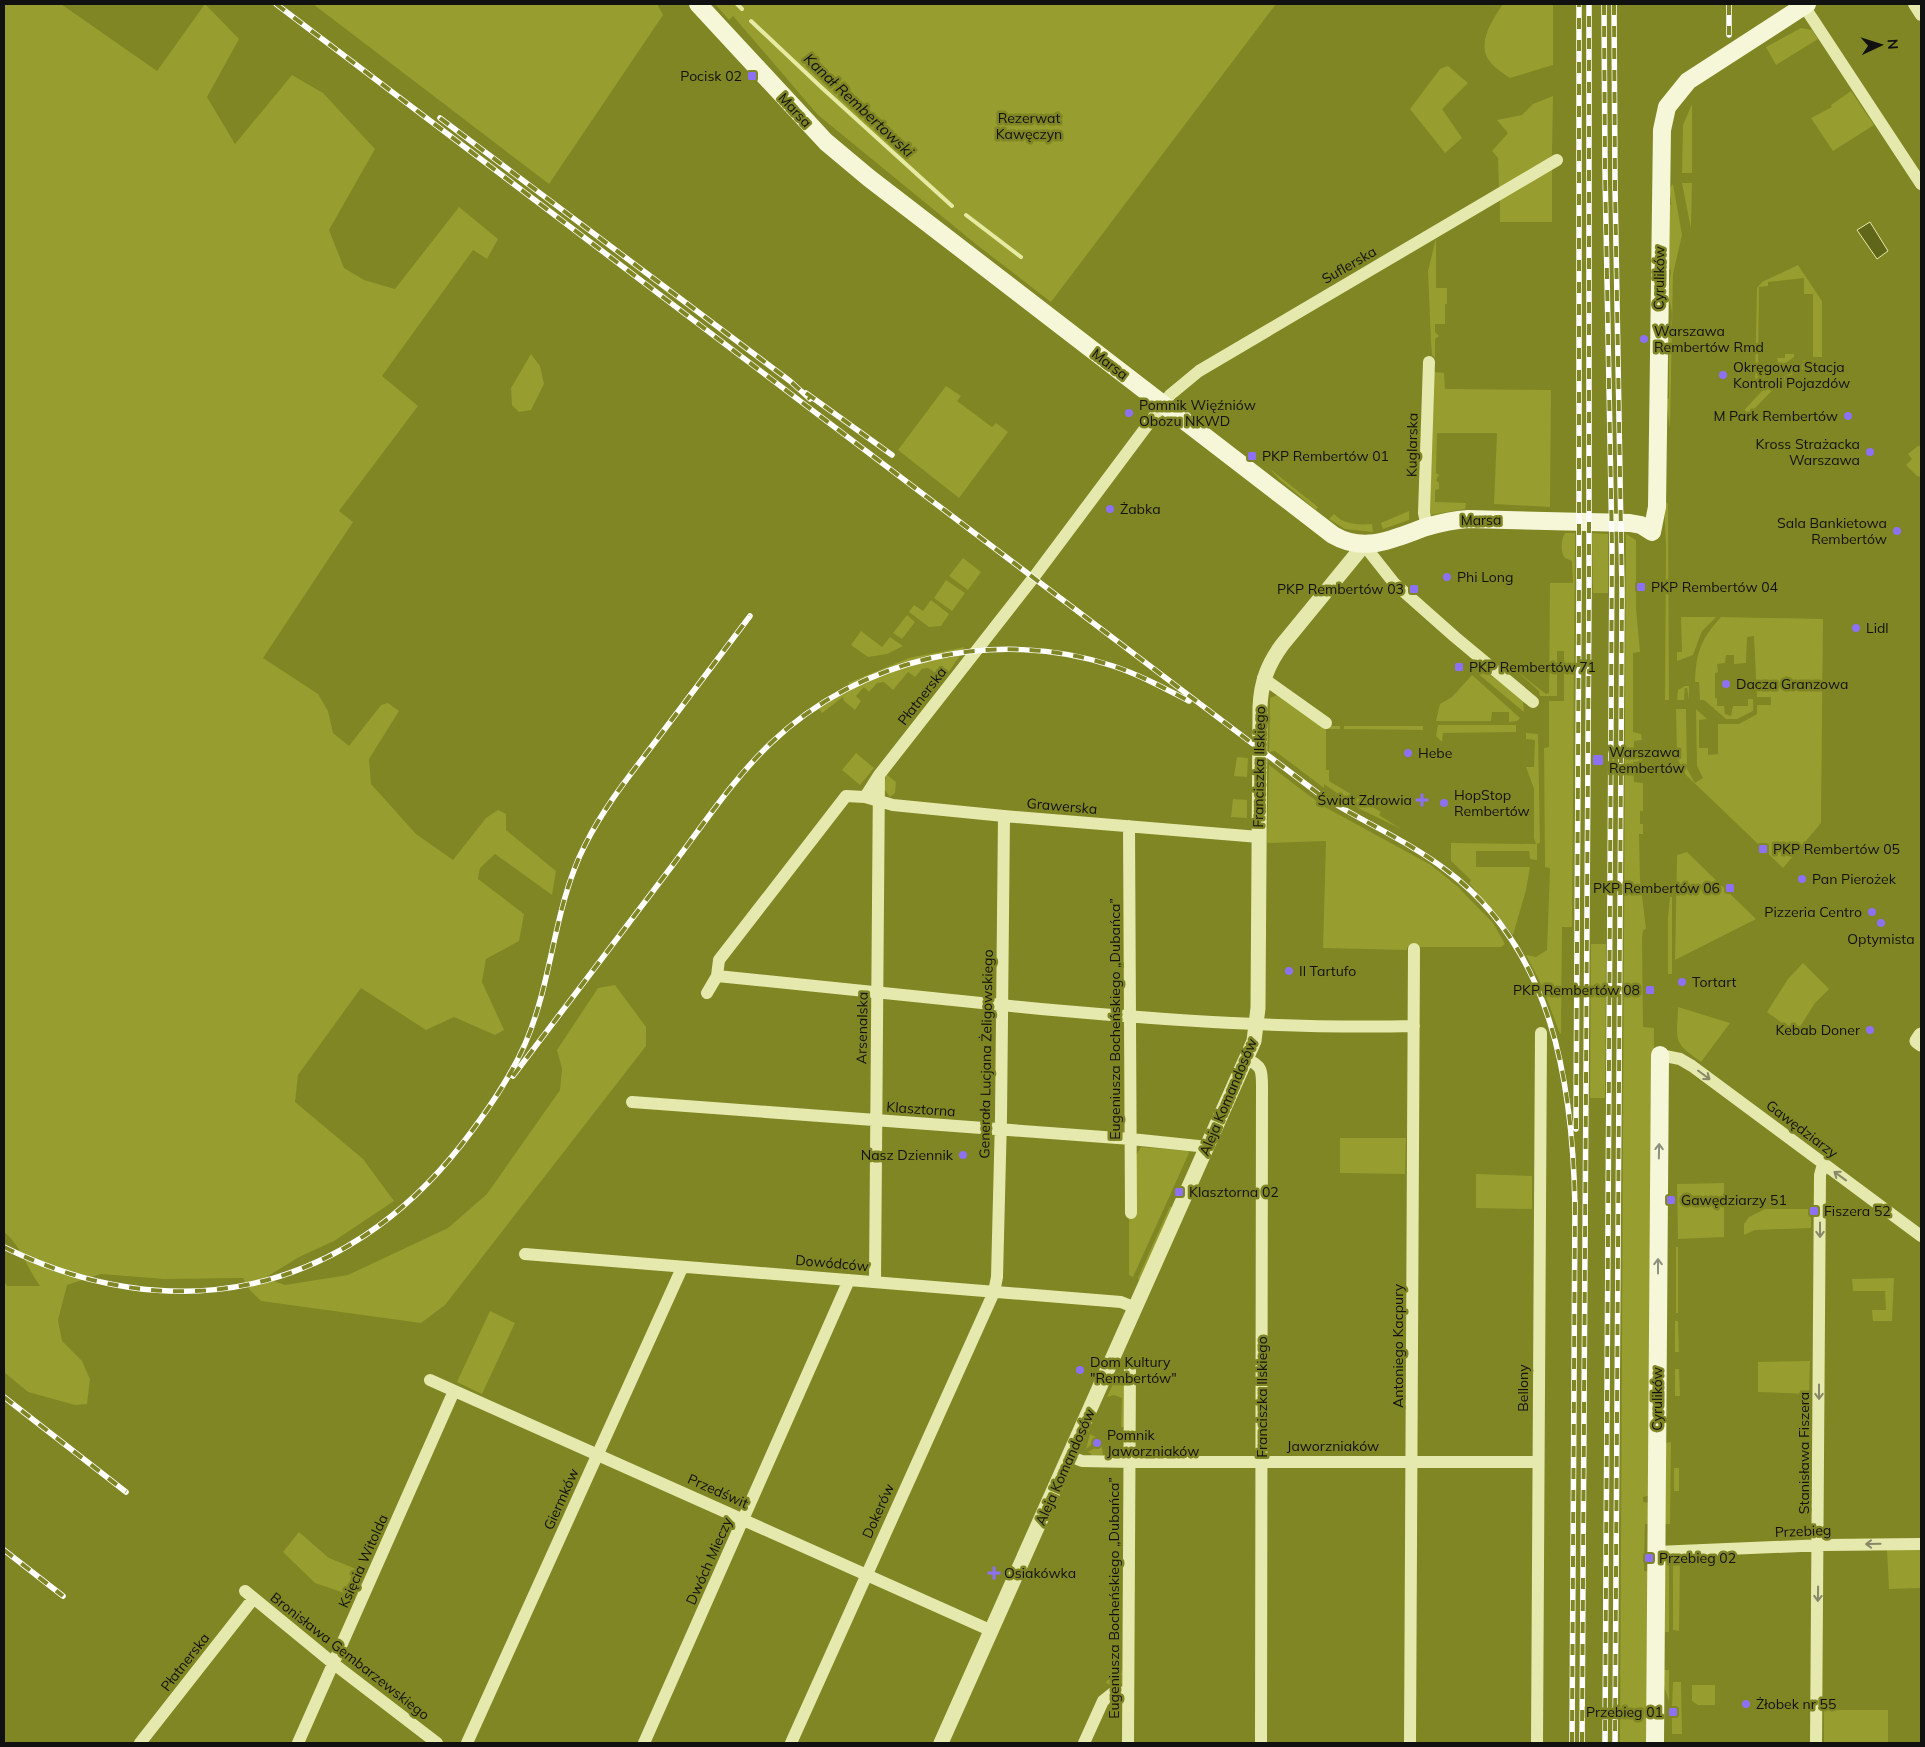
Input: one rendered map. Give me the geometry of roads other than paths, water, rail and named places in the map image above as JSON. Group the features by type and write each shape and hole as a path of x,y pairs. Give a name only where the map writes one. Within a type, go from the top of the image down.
{"main road":[{"name":"Marsa","path":"698,4 826,142 868,178 1334,535 1347,542 1364,545 1389,541 1454,520 1483,519 1630,523 1641,525 1652,532"},
{"name":"Cyrulików","path":"1652,532 1657,507 1662,130 1667,107 1680,88 1714,63 1806,5"},
{"name":"Cyrulików","path":"1655,1743 1660,1055"}],"street":[{"path":"1914,4 1921,15"},
{"path":"1806,5 1921,184"},
{"name":"Suflerska","path":"1162,404 1199,371 1557,160"},
{"name":"Kuglarska","path":"1428,527 1424,513 1429,362"},
{"name":"Płatnerska","path":"865,798 879,775 1038,571 1162,404"},
{"path":"1364,545 1394,583 1454,638 1533,702"},
{"name":"Franciszka Ilskiego","path":"1256,1025 1260,698 1264,678 1271,660 1282,645 1364,545"},
{"path":"1264,678 1326,723"},
{"name":"Arsenalska","path":"875,1282 879,775"},
{"path":"707,993 717,976 719,960 844,798 865,798"},
{"name":"Grawerska","path":"865,798 880,803 1004,816 1258,837"},
{"name":"Generała Lucjana Żeligowskiego","path":"994,1292 997,1278 1001,1130 1004,816"},
{"name":"Eugeniusza Bocheńskiego „Dubańca”","path":"1130,826 1131,1213"},
{"name":"Antoniego Kacpury","path":"1410,1743 1414,949"},
{"path":"717,976 877,994 1131,1017 1256,1025 1414,1026"},
{"name":"Aleja Komandosów","path":"941,1743 1247,1060 1254,1041 1256,1025"},
{"name":"Bellony","path":"1537,1743 1540,1033"},
{"name":"Gawędziarzy","path":"1660,1055 1680,1059 1692,1066 1921,1236"},
{"name":"Franciszka Ilskiego","path":"1247,1060 1256,1063 1262,1072 1261,1743"},
{"name":"Klasztorna","path":"632,1102 1131,1139 1208,1147"},
{"name":"Stanisława Fiszera","path":"1816,1743 1820,1176 1823,1164"},
{"name":"Dowódców","path":"525,1254 1121,1302 1136,1308"},
{"name":"Giermków","path":"467,1743 682,1268"},
{"name":"Dwóch Mieczy","path":"644,1743 849,1280"},
{"name":"Dokerów","path":"792,1743 994,1292"},
{"name":"Eugeniusza Bocheńskiego „Dubańca”","path":"1128,1743 1130,1364"},
{"name":"Przedświt","path":"430,1380 992,1631"},
{"name":"Księcia Witolda","path":"298,1743 454,1391"},
{"name":"Jaworzniaków","path":"1070,1456 1082,1461 1130,1462 1537,1462"},
{"name":"Przebieg","path":"1656,1552 1818,1545 1921,1544"},
{"name":"Płatnerska","path":"140,1743 249,1595"},
{"name":"Bronisława Gembarzewskiego","path":"249,1595 334,1664 437,1743"},
{"path":"1084,1743 1103,1701 1113,1694 1128,1692"}],"waterway":[{"name":"Kanał Rembertowski","path":"737,4 742,9"},
{"name":"Kanał Rembertowski","path":"751,21 952,206"},
{"name":"Kanał Rembertowski","path":"966,215 1021,257"}],"railway":[{"path":"276,4 1319,794 1431,859 1482,902 1511,939 1533,979 1550,1022 1562,1068 1569,1114 1575,1208"},
{"path":"1576,1129 1579,584 1579,4"},
{"path":"1582,1743 1589,587 1589,4"},
{"path":"1604,4 1612,548 1605,1743"},
{"path":"1614,4 1622,592 1615,1743"},
{"path":"1729,4 1729,35"},
{"path":"440,118 790,381 810,399"},
{"path":"806,393 892,455"},
{"path":"4,1247 68,1273 131,1288 193,1291 252,1284 310,1265 365,1236 415,1195 462,1144 496,1096 519,1057 542,995 559,919 574,869 592,831 627,779 750,616"},
{"path":"513,1076 744,772 771,743 806,714 846,690 887,671 931,658 977,651 1023,650 1068,655 1113,666 1189,701"},
{"path":"1572,1743 1575,1201"},
{"path":"4,1397 126,1492"},
{"path":"4,1550 63,1596"}],"place":[{"name":"Pocisk 02","path":"752,76"},
{"name":"Warszawa Rembertów Rmd","path":"1644,339"},
{"name":"Okręgowa Stacja Kontroli Pojazdów","path":"1723,375"},
{"name":"Pomnik Więźniów Obozu NKWD","path":"1129,413"},
{"name":"M Park Rembertów","path":"1848,416"},
{"name":"Kross Strażacka Warszawa","path":"1870,452"},
{"name":"PKP Rembertów 01","path":"1252,456"},
{"name":"Żabka","path":"1110,509"},
{"name":"Sala Bankietowa Rembertów","path":"1897,531"},
{"name":"Phi Long","path":"1447,577"},
{"name":"PKP Rembertów 04","path":"1641,587"},
{"name":"PKP Rembertów 03","path":"1414,589"},
{"name":"Lidl","path":"1856,628"},
{"name":"PKP Rembertów 71","path":"1459,667"},
{"name":"Dacza Granzowa","path":"1726,684"},
{"name":"Hebe","path":"1408,753"},
{"name":"Warszawa Rembertów","path":"1598,760"},
{"name":"Świat Zdrowia","path":"1422,800"},
{"name":"HopStop Rembertów","path":"1444,803"},
{"name":"PKP Rembertów 05","path":"1763,849"},
{"name":"Pan Pierożek","path":"1802,879"},
{"name":"PKP Rembertów 06","path":"1730,888"},
{"name":"Pizzeria Centro","path":"1872,912"},
{"name":"Optymista","path":"1881,923"},
{"name":"Il Tartufo","path":"1289,971"},
{"name":"Tortart","path":"1682,982"},
{"name":"PKP Rembertów 08","path":"1650,990"},
{"name":"Kebab Doner","path":"1870,1030"},
{"name":"Nasz Dziennik","path":"963,1155"},
{"name":"Klasztorna 02","path":"1179,1192"},
{"name":"Gawędziarzy 51","path":"1671,1200"},
{"name":"Fiszera 52","path":"1814,1211"},
{"name":"Dom Kultury \"Rembertów\"","path":"1080,1370"},
{"name":"Pomnik Jaworzniaków","path":"1097,1443"},
{"name":"Przebieg 02","path":"1649,1558"},
{"name":"Osiakówka","path":"994,1573"},
{"name":"Żłobek nr 55","path":"1746,1704"},
{"name":"Przebieg 01","path":"1673,1712"}],"park label":[{"name":"Rezerwat Kawęczyn","path":"1029,126"}]}
